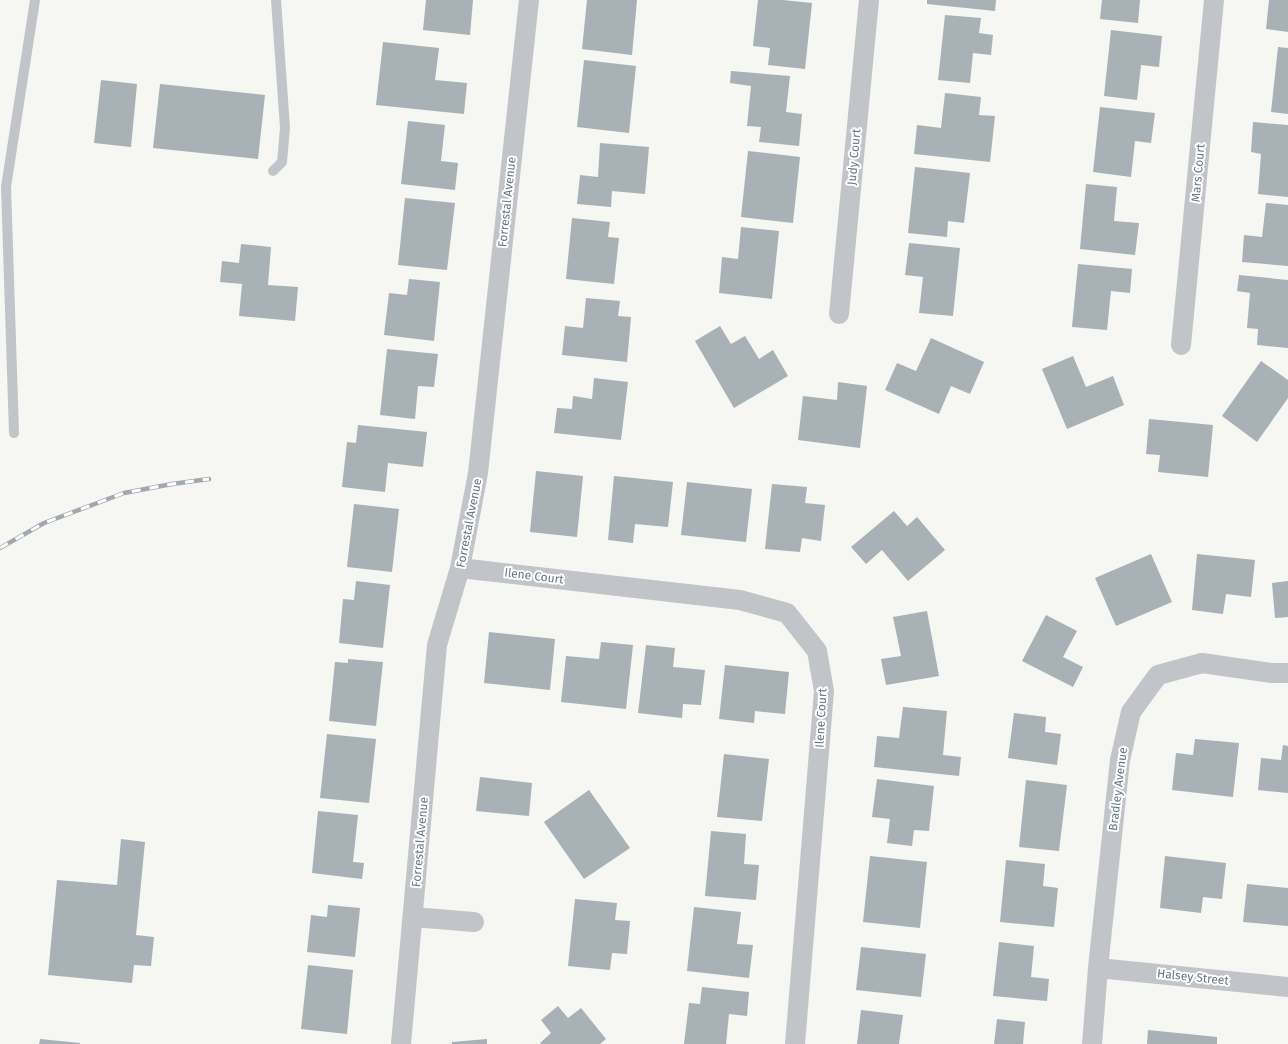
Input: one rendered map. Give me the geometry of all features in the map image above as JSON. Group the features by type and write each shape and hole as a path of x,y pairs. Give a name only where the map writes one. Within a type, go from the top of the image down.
{"street":[{"name":"Forrestal Avenue","path":"401,1044 437,645 460,568 478,473 529,0"},
{"name":"Judy Court","path":"839,314 869,0"},
{"name":"Mars Court","path":"1181,345 1214,0"},
{"name":"Ilene Court","path":"460,568 740,600 787,614 817,651 824,691 795,1044"},
{"name":"Bradley Avenue","path":"1092,1044 1098,968 1120,760 1131,712 1158,675 1202,663 1272,673 1288,673"},
{"path":"413,917 474,922"},
{"name":"Halsey Street","path":"1098,968 1288,987"}],"lane":[{"path":"14,433 6,187 35,0"},
{"path":"273,171 282,162 285,128 276,0"}],"building":[{"path":"426,0 473,0 470,35 423,30"},
{"path":"587,0 637,0 632,55 582,49"},
{"path":"758,0 783,0 812,3 805,69 768,65 770,48 753,46"},
{"path":"927,0 996,0 995,11 927,4"},
{"path":"1102,0 1140,0 1138,23 1100,19"},
{"path":"1269,0 1288,0 1288,32 1266,29"},
{"path":"945,15 981,18 979,33 993,35 991,55 973,53 970,83 938,80"},
{"path":"1111,30 1162,36 1159,67 1141,65 1137,100 1104,96"},
{"path":"383,42 439,48 435,80 467,83 464,114 376,105"},
{"path":"1278,47 1288,48 1288,114 1271,112"},
{"path":"584,60 636,66 629,133 577,127"},
{"path":"731,71 790,76 786,112 802,114 799,146 759,142 761,127 747,126 751,86 730,83"},
{"path":"101,80 137,84 131,147 94,143"},
{"path":"160,84 265,95 258,159 153,148"},
{"path":"945,93 981,97 979,115 995,116 990,162 914,154 917,125 941,128"},
{"path":"1100,107 1155,113 1151,143 1135,141 1131,177 1093,172"},
{"path":"408,121 445,125 441,161 458,163 455,190 401,184"},
{"path":"1253,122 1288,125 1288,197 1258,194 1261,154 1251,152"},
{"path":"600,143 649,147 645,194 612,191 611,207 577,204 580,175 598,177"},
{"path":"748,151 800,157 793,223 741,217"},
{"path":"915,167 970,173 964,223 948,221 947,237 908,233"},
{"path":"1086,184 1117,187 1114,221 1139,223 1135,255 1080,249"},
{"path":"405,198 455,203 447,270 398,265"},
{"path":"1266,203 1288,205 1288,266 1242,262 1244,235 1262,237"},
{"path":"572,218 610,222 608,237 619,238 614,284 566,279"},
{"path":"741,227 779,231 772,299 719,293 722,257 738,259"},
{"path":"909,243 960,248 953,316 919,313 923,277 905,275"},
{"path":"241,244 271,247 268,285 298,287 295,321 239,316 242,284 220,282 222,261 239,263"},
{"path":"1078,264 1132,269 1130,293 1111,291 1107,330 1072,327"},
{"path":"1239,275 1288,280 1288,348 1257,345 1258,329 1247,328 1250,293 1237,291"},
{"path":"409,279 440,282 434,341 384,335 389,293 407,295"},
{"path":"586,298 620,301 618,316 631,317 627,362 562,355 565,326 583,328"},
{"path":"720,326 731,344 745,336 759,359 773,350 788,376 734,408 695,341"},
{"path":"931,338 984,362 970,394 951,386 939,414 885,390 897,363 916,371"},
{"path":"387,349 438,354 434,387 418,386 415,419 380,415"},
{"path":"1073,356 1086,387 1113,376 1124,405 1067,429 1042,369"},
{"path":"1261,361 1288,380 1288,398 1257,442 1222,416"},
{"path":"594,378 628,382 621,440 554,433 557,408 572,409 573,396 592,399"},
{"path":"838,382 867,386 860,448 798,440 803,396 837,400"},
{"path":"1149,419 1213,425 1208,477 1158,472 1160,455 1146,454"},
{"path":"358,425 427,432 423,467 388,463 385,492 342,487 347,442 356,443"},
{"path":"536,471 583,476 577,537 530,532"},
{"path":"614,476 673,482 668,527 635,524 633,543 608,540"},
{"path":"687,482 752,489 746,542 681,535"},
{"path":"772,484 807,487 805,503 825,505 821,541 802,538 800,552 765,549"},
{"path":"354,504 399,509 392,572 347,567"},
{"path":"894,511 907,526 917,517 945,550 908,581 882,550 866,564 851,547"},
{"path":"1151,554 1172,602 1116,626 1095,578"},
{"path":"1197,554 1255,560 1251,597 1226,594 1223,614 1192,610"},
{"path":"356,581 390,585 383,648 339,643 343,599 354,600"},
{"path":"1288,581 1288,617 1275,618 1272,583"},
{"path":"927,611 939,676 886,685 881,659 901,656 893,617"},
{"path":"1046,615 1077,631 1063,657 1083,667 1073,687 1022,661"},
{"path":"489,632 555,639 550,690 484,683"},
{"path":"601,642 633,645 626,709 561,702 566,656 599,659"},
{"path":"646,645 675,648 673,667 705,670 701,705 683,704 682,718 638,713"},
{"path":"348,659 383,662 376,726 329,721 335,662 348,663"},
{"path":"725,665 789,672 785,714 755,711 754,723 719,719"},
{"path":"903,707 947,711 943,755 961,757 959,776 874,767 877,736 899,738"},
{"path":"1014,713 1046,717 1045,732 1061,734 1057,765 1008,758"},
{"path":"327,734 376,739 369,803 320,798"},
{"path":"1195,739 1239,743 1233,797 1172,790 1176,753 1193,755"},
{"path":"1283,745 1288,746 1288,793 1258,790 1261,758 1281,760"},
{"path":"724,754 769,759 762,821 717,817"},
{"path":"480,777 532,783 529,816 476,811"},
{"path":"877,779 934,786 929,831 914,830 912,846 887,843 890,819 872,817"},
{"path":"1026,780 1067,785 1059,851 1019,847"},
{"path":"589,790 630,848 584,879 544,822"},
{"path":"318,811 358,815 353,862 364,863 362,879 312,873"},
{"path":"711,831 746,834 744,864 759,865 756,900 705,896"},
{"path":"121,839 145,842 136,935 154,937 151,966 134,965 132,983 48,975 57,880 117,885"},
{"path":"870,856 927,862 920,928 863,922"},
{"path":"1165,856 1226,863 1222,899 1203,897 1201,913 1160,908"},
{"path":"1006,860 1045,864 1043,886 1058,888 1054,927 1000,922"},
{"path":"1247,884 1288,888 1288,926 1243,922"},
{"path":"575,899 617,903 615,920 630,921 627,954 612,953 610,970 568,966"},
{"path":"328,905 360,908 355,957 307,952 311,915 327,917"},
{"path":"694,907 741,912 737,944 753,945 749,978 687,971"},
{"path":"999,942 1034,946 1031,977 1049,979 1047,1001 993,996"},
{"path":"861,947 926,954 921,997 856,990"},
{"path":"308,965 353,970 347,1034 301,1029"},
{"path":"702,987 749,992 747,1016 729,1014 726,1044 684,1044 689,1003 700,1004"},
{"path":"558,1006 568,1018 581,1008 606,1039 600,1044 541,1044 540,1043 551,1033 541,1020"},
{"path":"861,1010 903,1015 899,1044 857,1044"},
{"path":"997,1019 1025,1022 1023,1044 994,1044"},
{"path":"1148,1030 1217,1037 1217,1044 1147,1044"},
{"path":"40,1039 80,1043 80,1044 39,1044"},
{"path":"487,1039 487,1044 452,1044 452,1042"}],"railway":[{"path":"0,548 44,523 124,493 209,479"}]}
